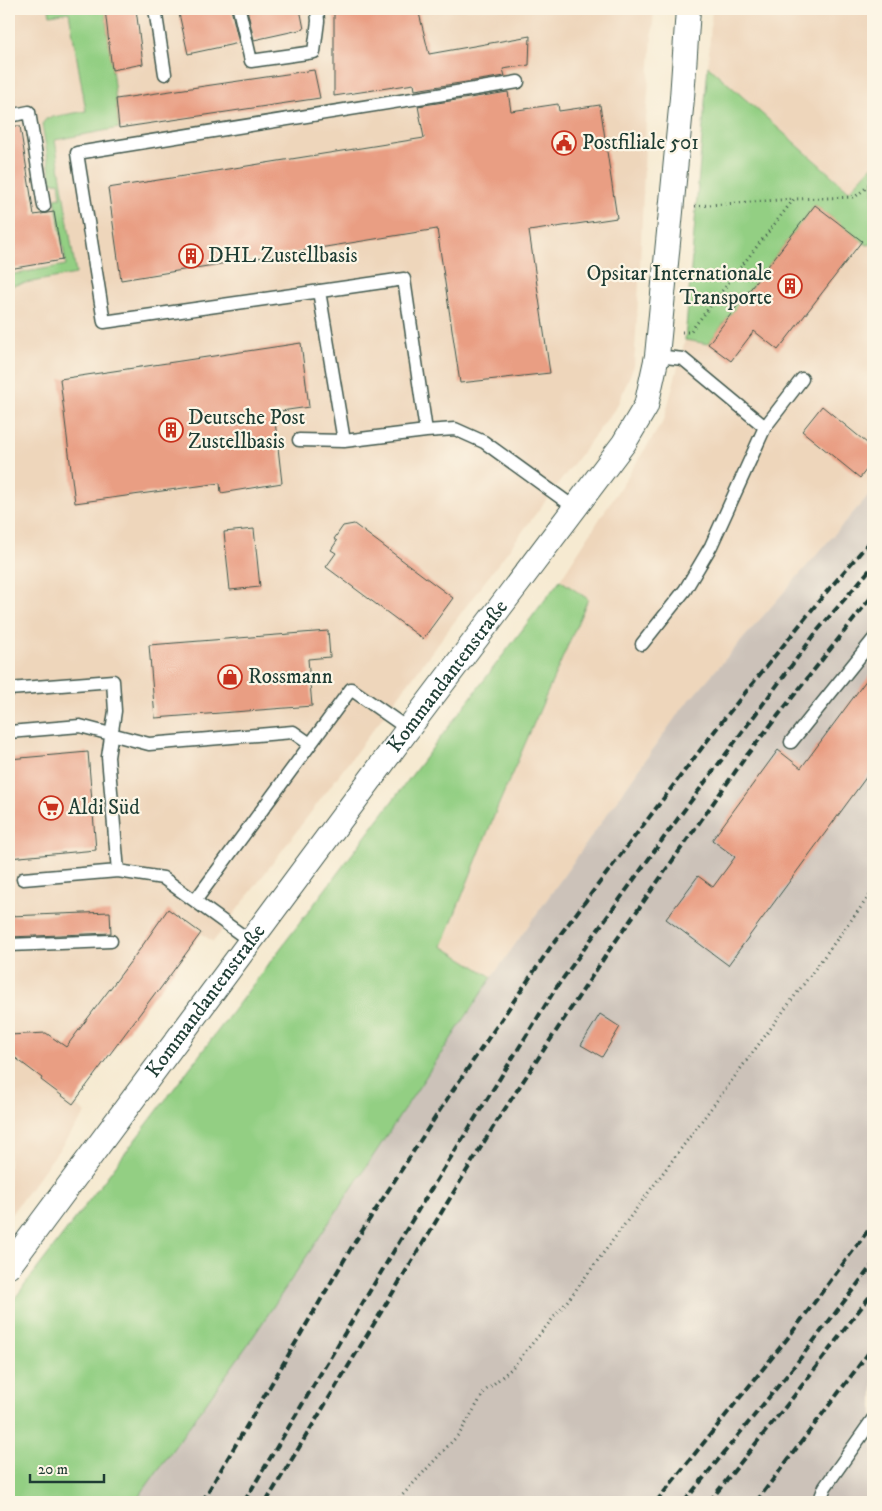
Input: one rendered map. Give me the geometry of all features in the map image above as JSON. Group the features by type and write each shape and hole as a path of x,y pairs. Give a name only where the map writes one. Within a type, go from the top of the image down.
{"street":[{"name":"Kommandantenstraße","path":"9,1266 408,729 624,443 646,406 657,356 682,98 688,9"}],"lane":[{"path":"156,9 165,74"},
{"path":"239,9 251,61 314,52 318,21 317,9"},
{"path":"426,431 404,279 104,322 77,153 518,82"},
{"path":"9,116 29,112 44,206"},
{"path":"319,292 344,441"},
{"path":"657,356 683,358 765,427"},
{"path":"642,644 685,590 711,546 765,427 802,379"},
{"path":"299,440 344,441 454,429 484,442 575,508"},
{"path":"791,742 873,640"},
{"path":"9,689 113,681 115,711 108,757 118,871"},
{"path":"195,901 351,689 408,729"},
{"path":"9,732 80,726 149,744 293,732 310,744"},
{"path":"23,879 118,871 163,878 250,941"},
{"path":"9,945 111,941"},
{"path":"819,1502 824,1487 873,1419"}],"path":[{"path":"688,206 855,197 873,182"},
{"path":"659,332 690,332 794,199"},
{"path":"396,1502 460,1433 485,1391 511,1369 569,1300 873,891"}],"shaded area":[{"path":"9,9 654,9 646,121 634,366 617,406 213,942 168,909 41,1080 86,1113 9,1217"},
{"path":"712,9 873,9 873,165 850,191 708,66"},
{"path":"815,205 866,244 873,244 873,490 680,711 492,977 442,946 498,806 588,599 560,580 664,420 685,340 708,344"},
{"path":"873,490 873,1489 864,1502 135,1502 251,1340 492,977 680,711"}],"green space":[{"path":"49,9 105,9 119,128 55,140 76,274 9,286 9,275 66,265 55,198 61,197 59,182 52,183 42,124 47,118 86,111 69,12 50,15"},
{"path":"708,66 849,191 873,165 873,244 867,245 815,205 708,344 685,340"},
{"path":"560,580 588,599 498,806 442,946 492,977 251,1340 135,1502 9,1502 9,1306"}],"building":[{"path":"105,9 136,9 143,64 112,70"},
{"path":"178,9 231,9 239,43 188,54"},
{"path":"247,9 300,9 304,29 254,40"},
{"path":"334,9 418,9 429,54 530,36 529,65 503,69 505,76 415,90 414,84 334,96"},
{"path":"314,70 320,98 119,128 116,99"},
{"name":"DHL Zustellbasis","path":"508,92 511,111 558,104 559,111 600,105 617,218 529,231 550,373 460,383 437,229 121,280 108,188 424,138 418,106"},
{"path":"9,126 20,126 34,215 54,212 62,260 9,269"},
{"name":"Opsitar Internationale Transporte","path":"815,205 862,241 778,350 754,331 731,361 708,344"},
{"name":"Deutsche Post Zustellbasis","path":"301,343 309,407 274,412 282,483 221,493 220,483 75,503 60,379"},
{"path":"822,406 873,448 873,461 860,478 802,431"},
{"path":"354,524 453,598 423,639 326,567 336,553 331,550 337,541 334,539 343,526"},
{"path":"254,529 260,587 230,590 224,532"},
{"name":"Rossmann","path":"328,631 330,657 308,659 312,706 155,718 149,645"},
{"path":"873,671 873,768 728,965 666,919 698,876 713,887 735,857 712,840 778,750 801,768"},
{"name":"Aldi Süd","path":"88,752 96,850 9,858 9,759"},
{"path":"168,909 201,933 73,1104 9,1053 9,1035 46,1033 66,1047"},
{"path":"110,912 111,933 9,937 9,916"},
{"path":"600,1014 620,1027 602,1057 581,1045"}],"railway":[{"path":"202,1502 353,1245 449,1096 550,948 720,724 823,596 873,538"},
{"path":"244,1502 420,1207 556,988 668,832 818,630 873,566"},
{"path":"266,1502 495,1124 608,952 747,755 873,595"},
{"path":"656,1502 787,1339 873,1224"},
{"path":"684,1502 792,1369 873,1264"},
{"path":"709,1502 794,1396 873,1292"},
{"path":"756,1502 873,1347"}],"place":[{"name":"Postfiliale 501","path":"564,143"},
{"name":"DHL Zustellbasis","path":"191,256"},
{"name":"Opsitar Internationale Transporte","path":"790,286"},
{"name":"Deutsche Post Zustellbasis","path":"171,430"},
{"name":"Rossmann","path":"230,677"},
{"name":"Aldi Süd","path":"51,808"}]}
